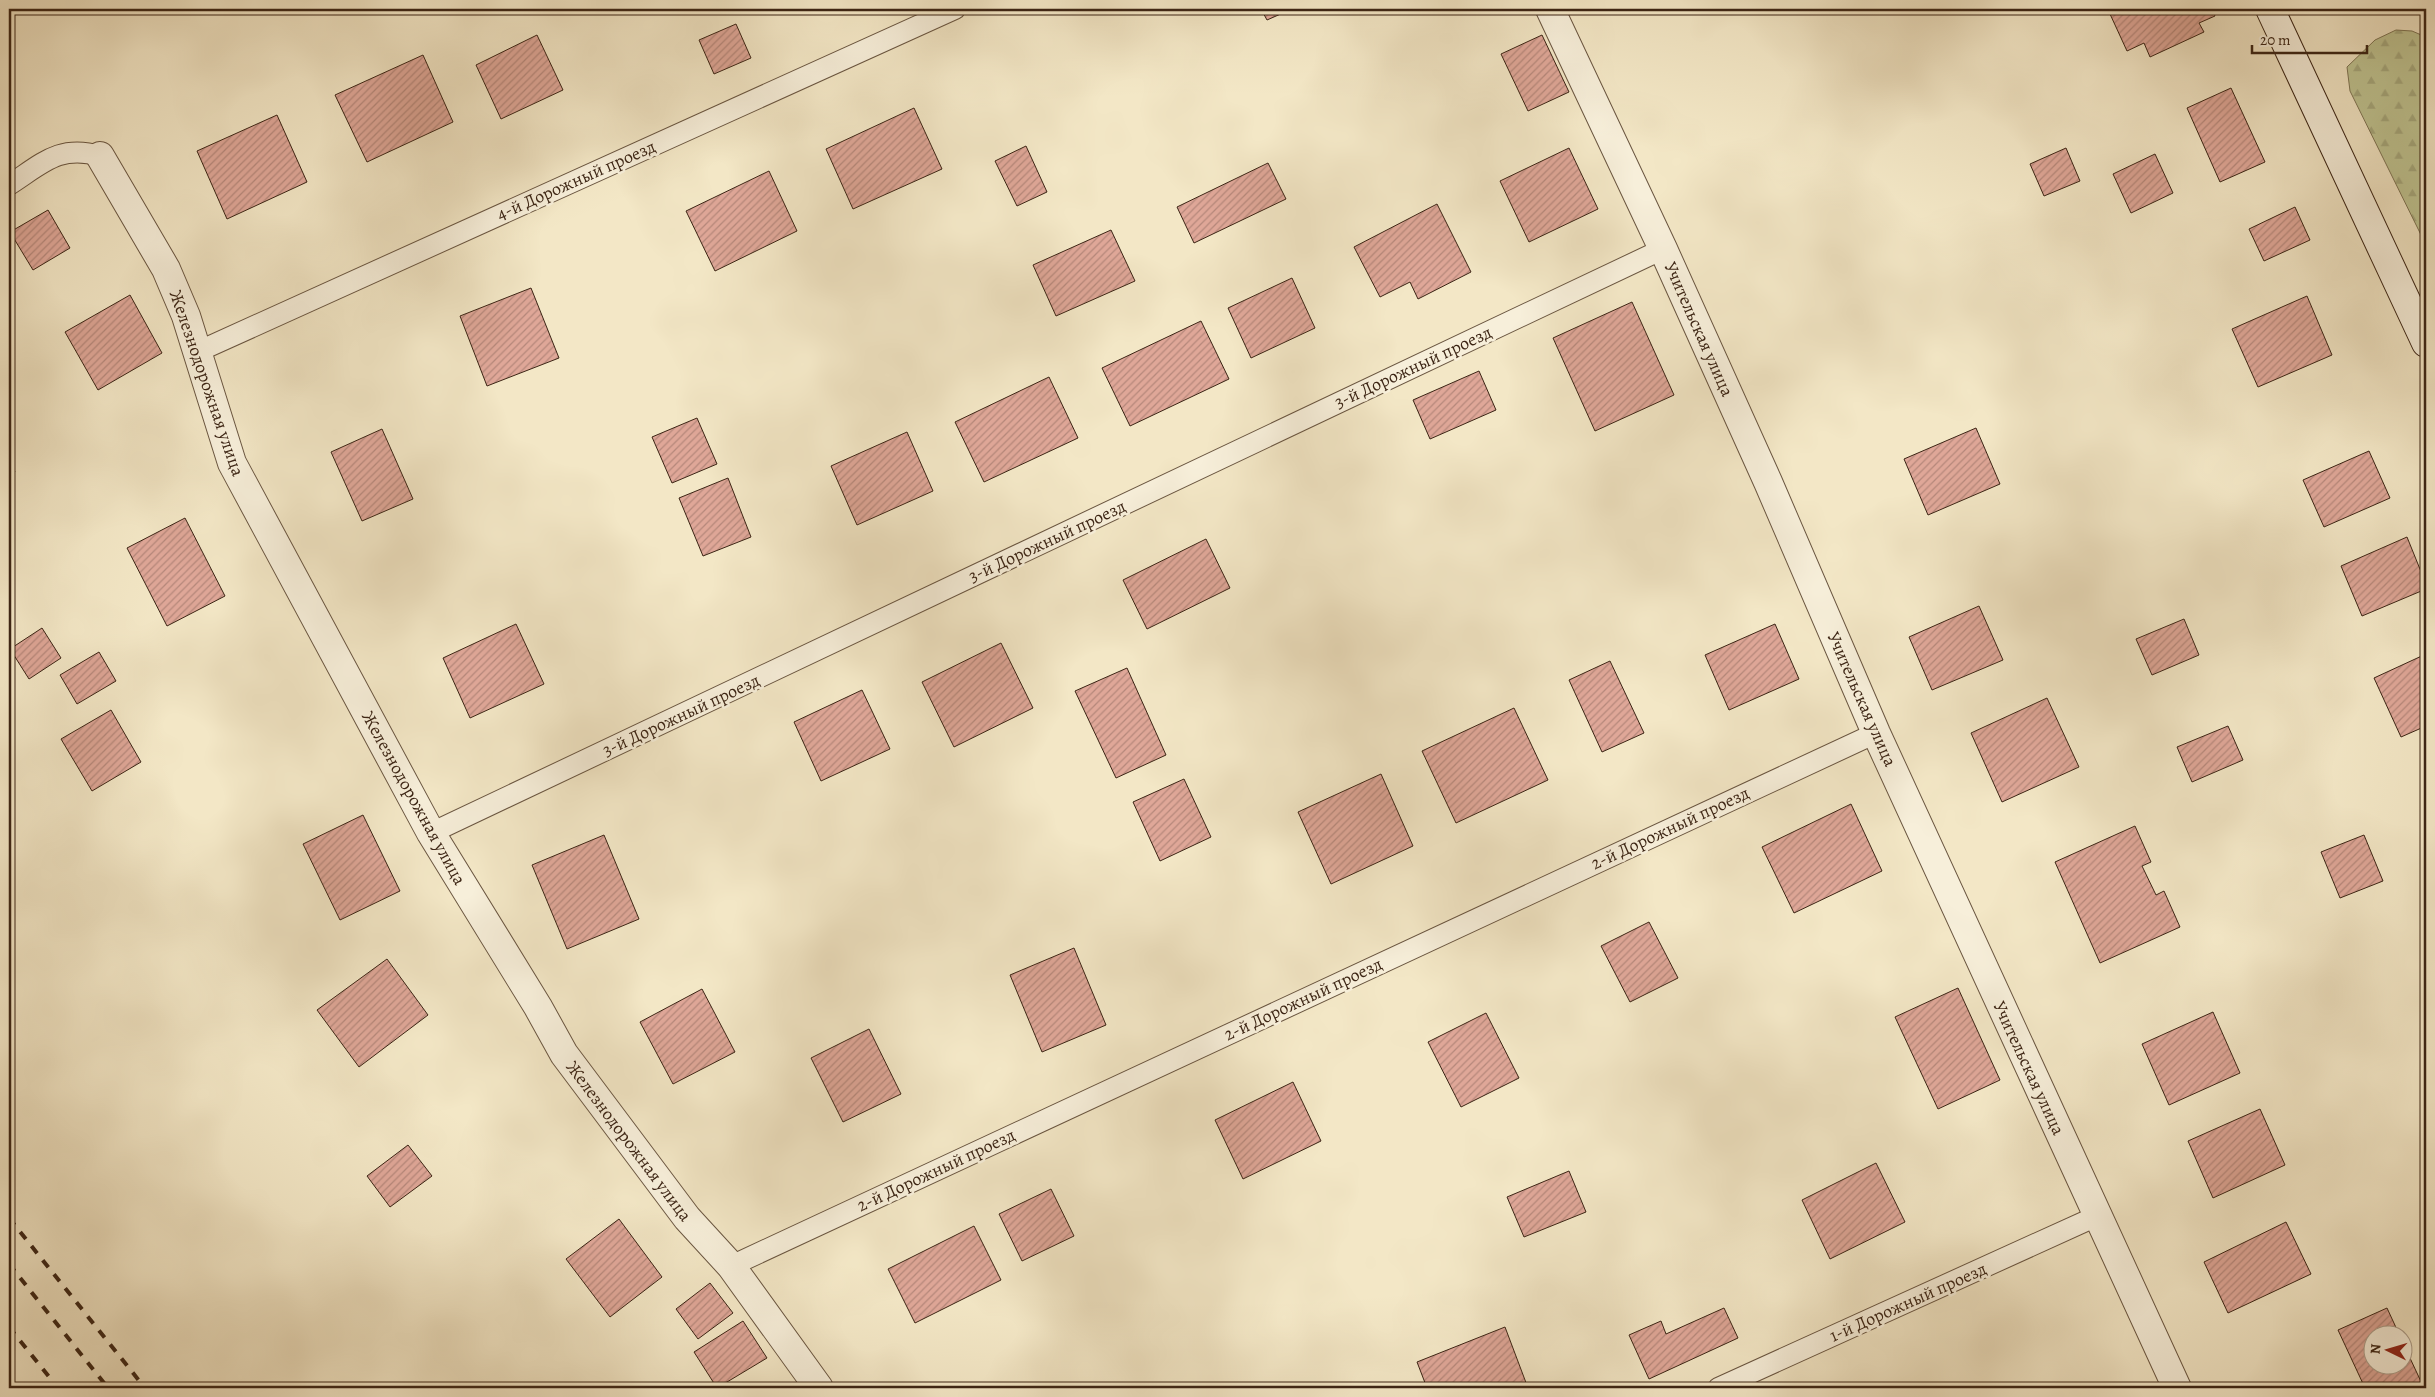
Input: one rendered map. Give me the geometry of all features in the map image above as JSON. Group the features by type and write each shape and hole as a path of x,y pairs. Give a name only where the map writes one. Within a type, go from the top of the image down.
{"street":[{"name":"Учительская улица","path":"1550,9 1663,249 1768,482 1876,733 2177,1388"},
{"path":"2270,9 2426,343"},
{"name":"Железнодорожная улица","path":"100,156 166,269 186,316 232,463 431,833 538,1007 564,1054 687,1218 730,1266 819,1388"}],"lane":[{"name":"4-й Дорожный проезд","path":"197,352 955,9"},
{"path":"9,185 58,154 71,151 100,156"},
{"name":"3-й Дорожный проезд","path":"431,833 1663,249"},
{"name":"2-й Дорожный проезд","path":"730,1266 1876,733"},
{"name":"1-й Дорожный проезд","path":"1718,1388 2097,1216"}],"green space":[{"path":"2396,30 2412,31 2426,37 2426,245 2350,91 2347,67 2375,40"}],"building":[{"path":"1261,9 1292,9 1267,20"},
{"path":"2122,9 2212,9 2215,16 2199,23 2204,32 2150,57 2144,43 2127,51 2110,14"},
{"path":"736,24 751,58 714,74 699,40"},
{"path":"537,35 563,90 501,119 476,65"},
{"path":"1542,35 1569,92 1528,111 1501,54"},
{"path":"423,55 453,122 367,162 335,95"},
{"path":"2231,88 2265,162 2220,182 2187,108"},
{"path":"914,108 942,169 853,209 826,149"},
{"path":"277,115 307,182 227,219 197,151"},
{"path":"1026,146 1047,192 1017,206 995,161"},
{"path":"1569,148 1598,209 1529,242 1500,181"},
{"path":"2066,148 2080,181 2044,196 2030,164"},
{"path":"2155,154 2173,193 2131,213 2113,174"},
{"path":"1268,163 1286,199 1194,243 1177,207"},
{"path":"769,171 797,231 715,271 686,211"},
{"path":"1437,204 1471,272 1418,299 1410,282 1380,297 1354,247"},
{"path":"2295,207 2310,240 2264,261 2249,229"},
{"path":"48,210 70,248 33,270 10,232"},
{"path":"1111,230 1135,281 1056,316 1033,265"},
{"path":"1292,278 1315,328 1251,358 1228,308"},
{"path":"531,288 559,358 487,386 460,316"},
{"path":"130,295 162,353 98,390 65,332"},
{"path":"2307,296 2332,355 2258,387 2232,329"},
{"path":"1632,302 1674,395 1595,431 1553,338"},
{"path":"1201,321 1229,379 1130,426 1102,368"},
{"path":"1479,371 1496,410 1430,439 1413,400"},
{"path":"1049,377 1078,438 984,482 955,422"},
{"path":"697,418 717,464 672,483 652,437"},
{"path":"1976,428 2000,484 1928,515 1904,459"},
{"path":"382,429 413,499 362,521 331,452"},
{"path":"907,432 933,491 857,525 831,466"},
{"path":"2369,451 2390,498 2324,527 2303,480"},
{"path":"9,460 15,472 9,475"},
{"path":"728,478 751,537 703,556 679,498"},
{"path":"185,518 225,596 167,626 127,548"},
{"path":"2407,537 2426,584 2426,589 2362,616 2341,566"},
{"path":"1206,539 1230,588 1147,629 1123,580"},
{"path":"1979,606 2003,660 1932,690 1909,637"},
{"path":"2184,619 2199,655 2152,675 2136,639"},
{"path":"516,624 544,684 470,718 443,658"},
{"path":"1775,624 1799,679 1729,710 1705,655"},
{"path":"42,628 61,658 29,679 10,649"},
{"path":"1001,643 1033,708 954,747 922,682"},
{"path":"99,652 116,681 77,704 60,675"},
{"path":"2426,654 2426,726 2401,737 2374,678"},
{"path":"1610,661 1644,733 1602,752 1569,680"},
{"path":"1127,668 1166,755 1116,778 1075,691"},
{"path":"862,690 890,749 821,781 794,722"},
{"path":"2047,698 2079,767 2002,802 1971,733"},
{"path":"1514,708 1548,780 1456,823 1422,751"},
{"path":"111,710 141,762 92,791 61,739"},
{"path":"2228,726 2243,760 2192,782 2177,747"},
{"path":"1381,774 1413,846 1331,884 1298,812"},
{"path":"1184,779 1211,837 1160,861 1133,802"},
{"path":"1851,804 1882,871 1794,913 1762,847"},
{"path":"363,815 400,891 340,920 303,844"},
{"path":"2135,826 2151,862 2142,866 2156,895 2164,891 2180,927 2100,963 2055,862"},
{"path":"604,835 639,919 567,949 532,865"},
{"path":"2364,835 2383,881 2340,898 2321,852"},
{"path":"1649,922 1678,978 1630,1002 1601,946"},
{"path":"1074,948 1106,1025 1042,1052 1010,975"},
{"path":"387,959 428,1015 359,1067 317,1010"},
{"path":"1958,988 2000,1080 1938,1109 1895,1017"},
{"path":"702,989 735,1052 673,1084 640,1022"},
{"path":"2213,1012 2240,1073 2169,1105 2142,1044"},
{"path":"1486,1013 1519,1078 1461,1107 1428,1042"},
{"path":"869,1029 901,1094 843,1122 811,1058"},
{"path":"1293,1082 1321,1141 1243,1179 1215,1120"},
{"path":"2260,1109 2285,1165 2213,1198 2188,1141"},
{"path":"408,1145 432,1176 390,1207 367,1176"},
{"path":"1876,1163 1905,1222 1830,1259 1802,1200"},
{"path":"1569,1171 1586,1212 1524,1237 1507,1197"},
{"path":"1051,1189 1074,1236 1022,1261 999,1214"},
{"path":"619,1219 662,1277 610,1317 566,1259"},
{"path":"2286,1222 2311,1274 2228,1313 2204,1262"},
{"path":"974,1226 1001,1280 915,1323 888,1269"},
{"path":"710,1283 733,1313 698,1339 676,1309"},
{"path":"1724,1308 1738,1338 1649,1379 1629,1335 1661,1321 1666,1334"},
{"path":"2387,1308 2394,1324 2362,1324 2362,1374 2412,1374 2412,1362 2424,1388 2365,1388 2338,1330"},
{"path":"743,1321 767,1358 717,1388 694,1352"},
{"path":"1505,1327 1528,1388 1427,1388 1417,1362"}],"railway":[{"path":"9,1218 145,1388"},
{"path":"9,1264 108,1388"},
{"path":"9,1327 58,1388"}]}
